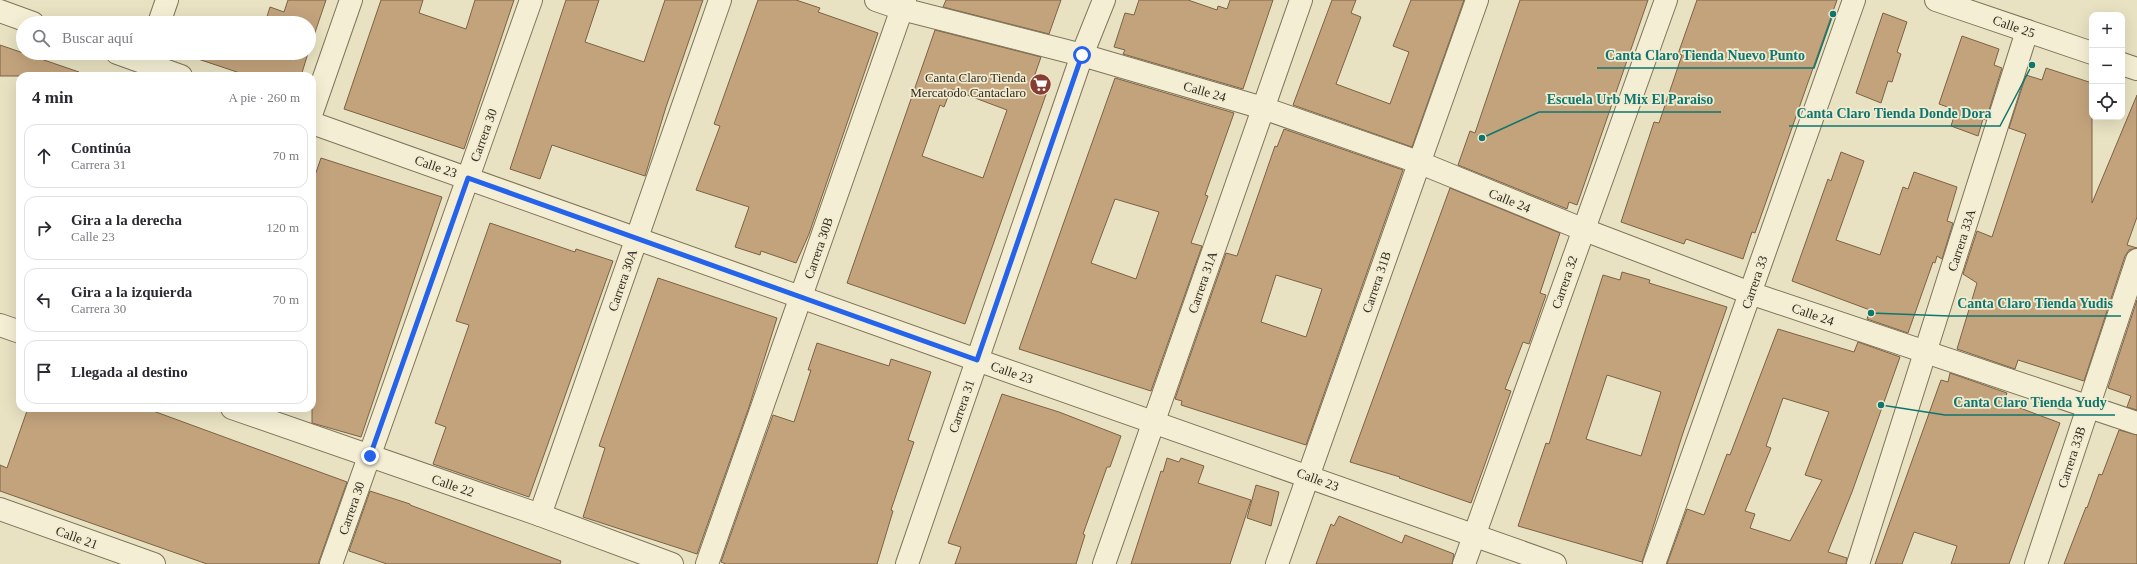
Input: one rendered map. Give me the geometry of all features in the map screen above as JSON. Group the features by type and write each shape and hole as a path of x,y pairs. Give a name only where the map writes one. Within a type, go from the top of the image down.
{"street":[{"path":"161,16 167,0"},
{"path":"316,101 351,0"},
{"name":"Carrera 30","path":"332,564 531,0"},
{"name":"Carrera 30A","path":"540,515 720,0"},
{"name":"Calle 24","path":"876,0 903,4 1263,108 1418,162 1582,229 1750,293 2137,423"},
{"name":"Carrera 31","path":"907,564 1082,55 1104,0"},
{"name":"Carrera 31A","path":"1104,564 1301,0"},
{"name":"Carrera 31B","path":"1277,564 1476,0"},
{"name":"Carrera 32","path":"1464,564 1582,229 1666,0"},
{"name":"Carrera 33","path":"1654,564 1854,0"},
{"name":"Calle 25","path":"1936,0 1962,4 2027,31 2089,52"},
{"name":"Carrera 30B","path":"707,564 903,4"},
{"path":"0,11 16,17"},
{"name":"Carrera 33A","path":"1858,564 2027,31"},
{"path":"135,60 169,72"},
{"path":"2125,65 2137,69"},
{"name":"Calle 23","path":"316,123 977,360 1555,564"},
{"name":"Carrera 33B","path":"2036,564 2137,260"},
{"path":"0,325 16,331"},
{"name":"Calle 22","path":"244,412 540,515 672,564"},
{"name":"Calle 21","path":"0,509 154,564"}],"building":[{"path":"288,0 326,0 316,29 316,16 267,16 270,7 284,12"},
{"path":"381,0 423,0 419,13 466,29 475,0 514,0 464,149 344,109"},
{"path":"566,0 599,0 585,42 644,62 665,0 703,0 666,107 645,176 552,145 540,179 510,169"},
{"path":"758,0 796,0 820,8 818,12 878,33 809,234 796,263 761,251 760,255 735,247 749,207 696,190 720,126 714,124"},
{"path":"946,0 1061,0 1049,34 943,7"},
{"path":"1139,0 1188,0 1217,10 1218,6 1227,9 1230,0 1273,0 1243,89 1123,54 1125,50 1114,47 1125,13 1134,15"},
{"path":"1332,0 1356,0 1351,13 1361,17 1336,84 1390,104 1409,52 1393,46 1411,0 1464,0 1412,147 1293,105"},
{"path":"1520,0 1648,0 1577,205 1569,202 1567,209 1458,165 1470,131 1475,133"},
{"path":"1697,0 1837,0 1755,233 1752,232 1743,259 1686,239 1684,244 1621,222 1654,122 1659,123 1682,55 1678,54"},
{"path":"1883,13 1907,22 1897,52 1901,54 1892,82 1888,81 1881,103 1856,93"},
{"path":"935,30 1041,57 1033,80 1049,86 965,324 847,283","holes":["951,89 1007,110 983,178 922,156 940,105 944,107"]},
{"path":"1962,36 1999,49 1994,65 2002,68 1986,120 1983,119 1978,136 1951,126 1956,110 1939,104"},
{"path":"0,45 16,50 16,60 44,60 79,72 16,72 16,76 0,76"},
{"path":"201,60 306,60 302,72 237,72"},
{"path":"2046,68 2089,82 2089,120 2092,120 2092,203 2137,95 2137,217 2127,245 2137,248 2129,250 2125,256 2084,381 2018,360 2015,369 1957,349 1977,283 1963,274 1977,231 1992,237 2026,134 2009,128 2026,75 2042,80"},
{"path":"1115,78 1234,113 1205,195 1208,196 1191,243 1202,246 1151,391 1019,349","holes":["1115,199 1159,212 1136,279 1091,263"]},
{"path":"1284,129 1403,170 1306,445 1181,405 1182,401 1175,399 1226,253 1237,256 1275,146 1277,147","holes":["1276,275 1322,289 1306,337 1261,322"]},
{"path":"1841,152 1864,161 1836,240 1880,255 1903,187 1908,189 1914,172 1957,187 1947,221 1953,223 1942,259 1937,256 1935,263 1933,262 1908,333 1867,319 1870,310 1792,281 1828,179 1831,181"},
{"path":"321,158 442,197 361,437 312,423 312,412 316,412 316,172"},
{"path":"1450,188 1560,233 1540,293 1546,295 1529,344 1523,342 1505,389 1511,391 1471,503 1399,478 1400,477 1350,462"},
{"path":"490,223 575,252 576,249 613,261 529,497 433,464 446,427 435,423 469,325 456,321"},
{"path":"1622,272 1650,280 1649,283 1727,307 1683,433 1642,562 1518,526 1546,443 1549,444 1603,275 1620,280","holes":["1607,375 1661,392 1641,456 1586,439"]},
{"path":"658,278 777,318 749,407 697,554 583,517 605,448 599,446"},
{"path":"2137,300 2137,410 2127,407 2131,396 2108,388"},
{"path":"1778,329 1854,352 1858,342 1900,357 1852,492 1828,552 1847,558 1846,564 1667,564 1687,509 1704,515 1727,454 1730,455","holes":["1783,398 1829,412 1805,475 1822,480 1790,541 1750,528 1755,514 1745,511 1771,448 1766,446"]},
{"path":"817,343 889,366 891,359 931,372 908,440 914,442 891,510 893,511 877,564 726,564 721,562 773,415 794,422 811,370 808,370"},
{"path":"1950,373 2007,393 2004,402 2060,423 2009,564 1951,564 1957,546 1914,532 1902,564 1875,564 1941,380 1948,382"},
{"path":"1002,394 1059,412 1121,436 1110,467 1107,467 1083,534 1085,535 1076,564 955,564 961,547 948,543"},
{"path":"27,412 156,412 347,482 318,564 207,564 0,491 0,465 7,468"},
{"path":"2119,430 2137,435 2137,564 2064,564 2099,474 2102,475"},
{"path":"1167,458 1179,462 1181,458 1204,466 1198,483 1251,500 1230,564 1131,564 1161,471 1163,472"},
{"path":"1256,485 1279,492 1271,526 1247,518"},
{"path":"370,491 410,504 561,561 560,564 387,564 349,551"},
{"path":"1339,516 1402,543 1405,535 1454,554 1452,564 1316,564 1331,524 1334,526"}],"place":[{"name":"Canta Claro Tienda Nuevo Punto","path":"1833,14"},
{"name":"Canta Claro Tienda Donde Dora","path":"2032,65"},
{"name":"Canta Claro Tienda Mercatodo Cantaclaro","path":"1041,84"},
{"name":"Escuela Urb Mix El Paraiso","path":"1482,138"},
{"name":"Canta Claro Tienda Yudis","path":"1871,313"},
{"name":"Canta Claro Tienda Yudy","path":"1881,405"}],"route":[{"path":"370,456 468,178 977,360 1082,55"}]}
